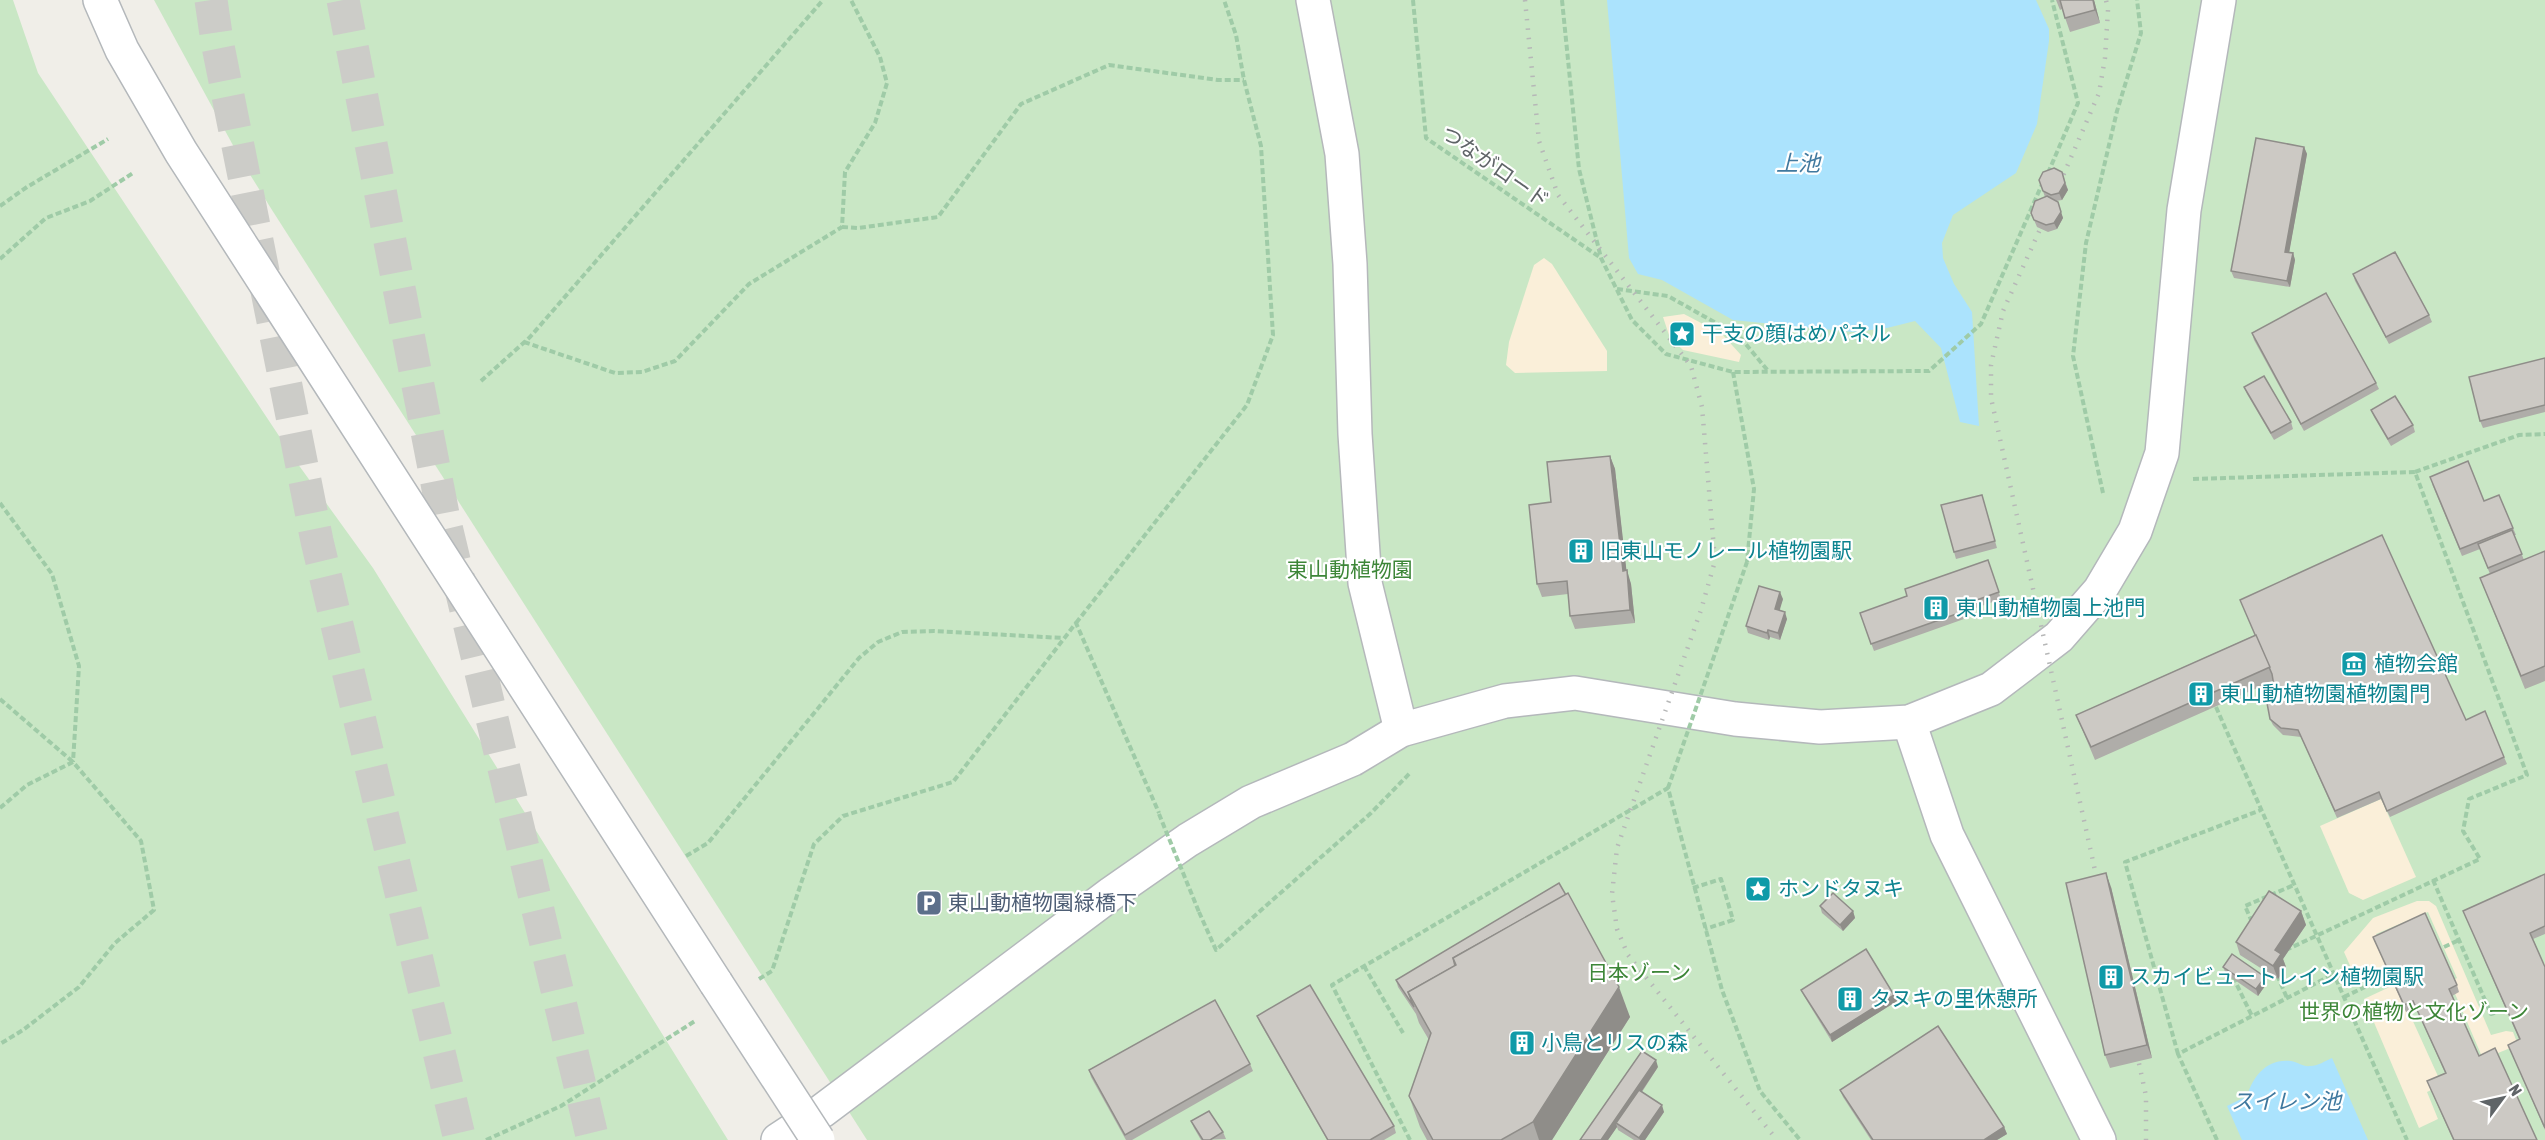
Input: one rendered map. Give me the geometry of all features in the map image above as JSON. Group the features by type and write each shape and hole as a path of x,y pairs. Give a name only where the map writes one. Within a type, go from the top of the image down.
{"street":[{"path":"100,0 122,50 181,152 818,1140"},
{"path":"1313,0 1342,154 1350,264 1355,434 1365,584 1401,730"},
{"path":"778,1140 822,1111 1112,893 1188,840 1251,802 1353,759 1401,730 1505,701 1575,693 1735,719 1810,726 1909,722 1991,689 2059,637 2100,590 2135,531 2162,453 2184,210 2219,0"},
{"path":"1909,722 1947,835 2099,1140"}],"path":[{"path":"481,381 524,342 823,0"},
{"path":"842,226 845,172 875,123 887,83 880,57 851,0"},
{"path":"754,983 772,971 814,844 843,816 952,782 1247,405 1273,335 1262,146 1244,80 1236,35 1224,0"},
{"name":"つながロード","path":"1413,0 1426,138 1601,258"},
{"path":"1562,0 1579,169 1601,258 1632,320 1666,354 1733,372 1929,371 1981,324 2078,103 2052,0"},
{"path":"2103,493 2073,356 2086,243 2117,111 2141,33 2137,0"},
{"path":"524,342 615,373 642,372 675,361 749,284 842,226 858,228 938,217 1022,104 1109,64 1218,80 1244,80"},
{"path":"0,206 27,187 108,139"},
{"path":"0,260 46,218 90,201 133,173"},
{"path":"1617,289 1668,296 1739,336 1769,372"},
{"path":"1733,372 1754,489 1747,562 1668,788 1722,990 1760,1091 1800,1140"},
{"path":"2153,480 2415,472 2519,435 2545,434"},
{"path":"2278,953 2480,859 2463,831 2469,799 2527,776 2415,472"},
{"path":"0,503 52,574 79,666 73,762"},
{"path":"1076,623 1216,950 1371,813 1417,766"},
{"path":"686,856 708,843 859,658 878,642 902,632 934,631 1064,638"},
{"path":"0,699 73,762 141,842 154,910 115,943 79,987 23,1030 0,1044"},
{"path":"2216,707 2407,1140"},
{"path":"0,808 27,785 73,762"},
{"path":"1410,1140 1332,985 1668,788"},
{"path":"2217,1140 2178,1054 2125,862 2261,810"},
{"path":"1693,888 1721,879 1726,896 1733,920 1705,929"},
{"path":"2433,880 2491,1014 2503,1010"},
{"path":"2254,927 2245,906 2294,885"},
{"path":"2444,947 2459,940"},
{"path":"1364,966 1403,1033"},
{"path":"2274,968 2287,998"},
{"path":"2242,971 2232,975 2252,1016"},
{"path":"2178,1054 2334,974"},
{"path":"2344,996 2391,975"},
{"path":"486,1140 561,1106 699,1018"}],"green space":[{"path":"0,0 13,0 38,73 295,460 373,568 728,1140 0,1140"},
{"name":"東山動植物園","path":"154,0 2545,0 2545,1140 867,1140 272,210 241,160"}],"sand":[{"path":"1544,258 1552,264 1607,351 1607,371 1515,373 1506,365 1509,342 1534,265"},
{"path":"1684,314 1722,334 1741,355 1739,362 1683,350 1670,338 1663,317"},
{"path":"2381,799 2416,877 2363,900 2349,893 2320,826"},
{"path":"2417,901 2429,901 2436,906 2491,1035 2506,1031 2513,1032 2518,1045 2483,1059 2450,982 2457,978 2428,912 2376,934 2389,965 2356,979 2344,952 2373,918"},
{"path":"2396,984 2442,1085 2427,1092 2438,1119 2419,1128 2364,999"}],"water":[{"name":"上池","path":"1607,0 2036,0 2049,29 2037,124 2016,173 1953,215 1942,243 1943,258 1954,284 1972,312 1979,426 1960,422 1941,348 1915,321 1887,328 1853,332 1733,320 1662,280 1638,274 1629,258"},
{"name":"スイレン池","path":"2332,1058 2368,1140 2242,1140 2227,1106 2247,1096 2257,1075 2262,1070 2275,1062 2291,1061 2310,1066"}],"building":[{"path":"2060,0 2093,0 2095,10 2065,18"},
{"path":"2256,138 2304,147 2285,252 2293,253 2287,281 2231,271"},
{"path":"2054,168 2062,172 2065,183 2059,193 2051,195 2043,191 2039,180 2043,172"},
{"path":"2047,196 2058,202 2061,212 2054,223 2046,225 2034,220 2031,213 2035,201"},
{"path":"2395,252 2429,315 2386,337 2353,274"},
{"path":"2326,293 2376,383 2301,424 2252,333"},
{"path":"2545,358 2545,405 2480,421 2469,377"},
{"path":"2264,376 2291,422 2271,433 2244,387"},
{"path":"2395,396 2413,425 2388,439 2371,410"},
{"name":"旧東山モノレール植物園駅","path":"1610,456 1623,571 1627,570 1630,610 1570,616 1567,581 1537,584 1529,505 1551,502 1547,462"},
{"path":"2468,461 2484,501 2499,495 2513,528 2460,549 2430,477"},
{"path":"1982,495 1995,541 1954,552 1941,505"},
{"path":"2512,530 2522,554 2488,568 2478,544"},
{"name":"植物会館","path":"2382,535 2466,720 2485,711 2504,757 2387,811 2379,792 2335,811 2298,730 2281,728 2270,719 2266,698 2274,686 2272,674 2240,600"},
{"path":"2545,551 2545,666 2521,676 2480,578"},
{"name":"東山動植物園上池門","path":"1988,560 1999,592 1960,606 1962,612 1871,644 1860,613 1907,596 1905,589"},
{"path":"1759,586 1780,592 1775,609 1785,612 1778,633 1768,630 1767,633 1746,626"},
{"path":"2256,635 2270,667 2091,747 2076,715"},
{"name":"スカイビュートレイン植物園駅","path":"2106,873 2147,1045 2105,1055 2066,883"},
{"path":"2545,874 2545,926 2530,933 2545,967 2545,1128 2508,1045 2520,1039 2463,911"},
{"path":"1559,883 1566,895 1453,958 1455,966 1408,992 1414,1007 1396,980"},
{"path":"2269,891 2301,911 2275,950 2281,954 2273,966 2236,942"},
{"name":"小鳥とリスの森","path":"1568,893 1619,987 1533,1122 1501,1140 1433,1140 1409,1096 1431,1033 1408,992 1456,965 1453,958"},
{"path":"1833,893 1853,911 1840,925 1820,906"},
{"path":"2425,913 2457,985 2449,989 2479,1056 2495,1048 2537,1140 2454,1140 2427,1081 2446,1073 2413,1001 2404,1005 2373,937"},
{"name":"タヌキの里休憩所","path":"1866,949 1894,995 1830,1035 1801,990"},
{"path":"2232,954 2265,977 2256,989 2223,967"},
{"path":"1310,985 1394,1126 1370,1140 1328,1140 1257,1016"},
{"path":"1215,1000 1250,1064 1125,1135 1089,1070"},
{"path":"1938,1026 2004,1127 1984,1140 1873,1140 1840,1090"},
{"path":"1642,1051 1656,1060 1601,1140 1580,1140"},
{"path":"1639,1090 1662,1105 1639,1138 1616,1123"},
{"path":"1209,1111 1223,1132 1210,1140 1203,1140 1191,1121"}],"tunnel":[{"path":"211,0 217,41 317,541 460,1140"},
{"path":"343,0 443,514 593,1140"}],"railway":[{"path":"1525,0 1539,141 1558,195 1691,366 1702,407 1715,561 1701,610 1617,848 1612,894 1617,929 1628,955 1777,1140"},
{"path":"2056,192 2099,93 2105,58 2108,10 2106,0"},
{"path":"2047,214 2003,311 1991,365 1991,398 2100,893"},
{"path":"2135,1045 2146,1096 2146,1140"}],"place":[{"name":"干支の顔はめパネル","path":"1682,334"},
{"name":"旧東山モノレール植物園駅","path":"1581,551"},
{"name":"東山動植物園上池門","path":"1936,608"},
{"name":"植物会館","path":"2354,664"},
{"name":"東山動植物園植物園門","path":"2201,694"},
{"name":"ホンドタヌキ","path":"1758,889"},
{"name":"東山動植物園緑橋下","path":"929,903"},
{"name":"スカイビュートレイン植物園駅","path":"2111,977"},
{"name":"タヌキの里休憩所","path":"1850,999"},
{"name":"小鳥とリスの森","path":"1522,1043"}],"park label":[{"name":"日本ゾーン","path":"1639,973"},
{"name":"世界の植物と文化ゾーン","path":"2414,1012"}]}
